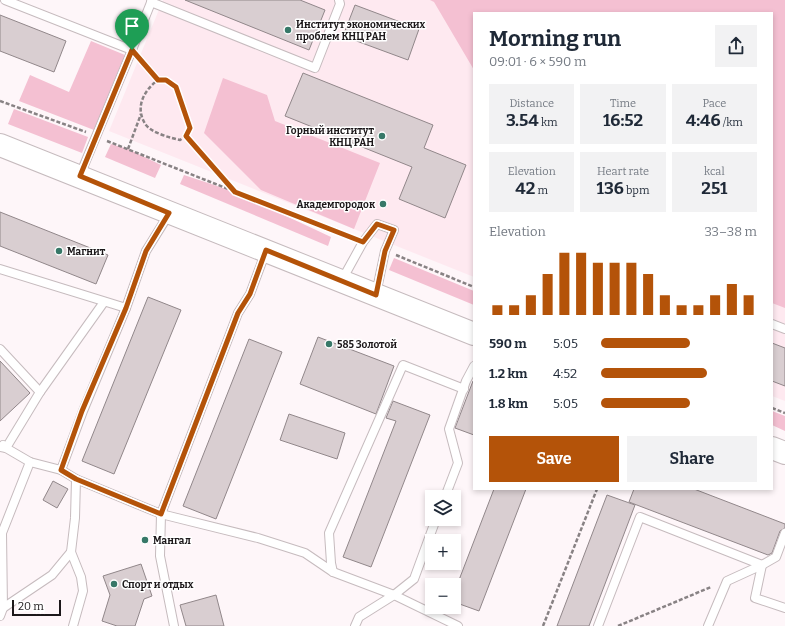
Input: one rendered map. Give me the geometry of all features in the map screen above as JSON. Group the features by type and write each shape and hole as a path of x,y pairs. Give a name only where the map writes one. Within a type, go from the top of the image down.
{"street":[{"path":"0,145 473,334"},
{"path":"773,448 785,453"}],"lane":[{"path":"5,0 132,50"},
{"path":"80,176 95,136 152,1 315,68 340,4 339,0"},
{"path":"61,470 82,411 126,308 146,251 169,213"},
{"path":"341,281 363,242 377,224 394,230 385,251 376,295"},
{"path":"174,626 160,556 161,514 238,313 250,294 266,250"},
{"path":"0,269 126,308"},
{"path":"3,447 104,302"},
{"path":"773,324 785,329"},
{"path":"0,349 40,392"},
{"path":"333,572 329,533 403,365 464,389"},
{"path":"448,490 458,463 449,429 473,368"},
{"path":"0,442 3,447 30,462 61,470 76,479 161,514 258,538 305,553 333,572 394,595 458,626"},
{"path":"0,616 3,608 2,533 30,462"},
{"path":"73,626 83,591 81,577 71,552 75,518 76,479"},
{"path":"598,626 640,516 762,565"},
{"path":"355,626 359,617 394,595 414,579 433,526"},
{"path":"708,626 726,581 776,557 785,533"},
{"path":"3,608 52,575 71,552"},
{"path":"762,565 755,598 785,608"}],"path":[{"path":"132,50 158,80"},
{"path":"128,149 141,114 141,105 144,95 149,86 158,80 166,80 176,87 190,128 186,136 180,140 163,136 147,126 141,114"},
{"path":"0,101 95,136 363,242"},
{"path":"186,136 235,192"},
{"path":"385,251 473,287"},
{"path":"773,408 785,413"},
{"path":"543,626 597,490"},
{"path":"618,626 726,581"}],"shaded area":[{"name":"Академгородок","path":"163,0 785,0 785,401 773,396 773,12 473,12 473,277 109,131"},
{"path":"430,0 785,0 785,308 773,303 773,12 473,12 473,68 434,2"},
{"path":"91,41 125,55 94,130 19,101 30,75 69,92"},
{"path":"223,78 267,95 275,121 380,163 354,229 261,190 204,133"},
{"path":"14,109 88,137 82,153 8,124"},
{"path":"111,144 128,149 161,165 155,178 105,157"},
{"path":"184,175 235,192 331,237 328,246 180,184"},
{"path":"394,258 473,291 473,305 389,270"},
{"path":"773,411 785,416 785,431 773,425"}],"building":[{"name":"Институт экономических проблем КНЦ РАН","path":"185,0 300,0 325,10 309,50"},
{"path":"355,5 419,29 408,60 343,36"},
{"path":"0,15 66,41 54,72 0,51"},
{"name":"Горный институт КНЦ РАН","path":"303,73 433,125 424,148 466,165 445,218 399,199 412,167 285,116"},
{"path":"0,212 108,255 96,284 0,246"},
{"path":"148,297 181,310 114,474 82,461"},
{"path":"318,337 394,366 376,414 300,384"},
{"path":"249,339 282,352 216,519 183,506"},
{"path":"773,343 785,348 785,386 773,381"},
{"path":"0,361 30,393 0,421"},
{"path":"473,381 473,435 455,428"},
{"path":"393,401 430,415 371,567 343,557 396,421 386,418"},
{"path":"289,414 345,433 337,459 280,440"},
{"path":"53,481 68,489 57,508 43,500"},
{"path":"494,490 526,490 479,611 461,605 461,578 460,578"},
{"path":"634,490 697,490 785,524 785,528 780,531 772,553 768,555 629,502"},
{"path":"607,495 635,505 589,626 557,626"},
{"path":"141,564 152,596 144,599 135,626 117,626 102,621 110,595 103,576"},
{"path":"216,595 224,626 186,626 180,605"}],"place":[{"name":"Институт экономических проблем КНЦ РАН","path":"288,30"},
{"name":"Горный институт КНЦ РАН","path":"382,136"},
{"name":"Академгородок","path":"383,204"},
{"name":"Магнит","path":"59,251"},
{"name":"585 Золотой","path":"329,344"},
{"name":"Мангал","path":"145,540"},
{"name":"Спорт и отдых","path":"114,584"}],"route":[{"path":"132,50 158,80 166,80 176,87 190,128 186,136 235,192 363,242 377,224 394,230 385,251 376,295 266,250 250,294 238,313 161,514 76,479 61,470 82,411 126,308 146,251 169,213 80,176 95,136 132,50"}]}
